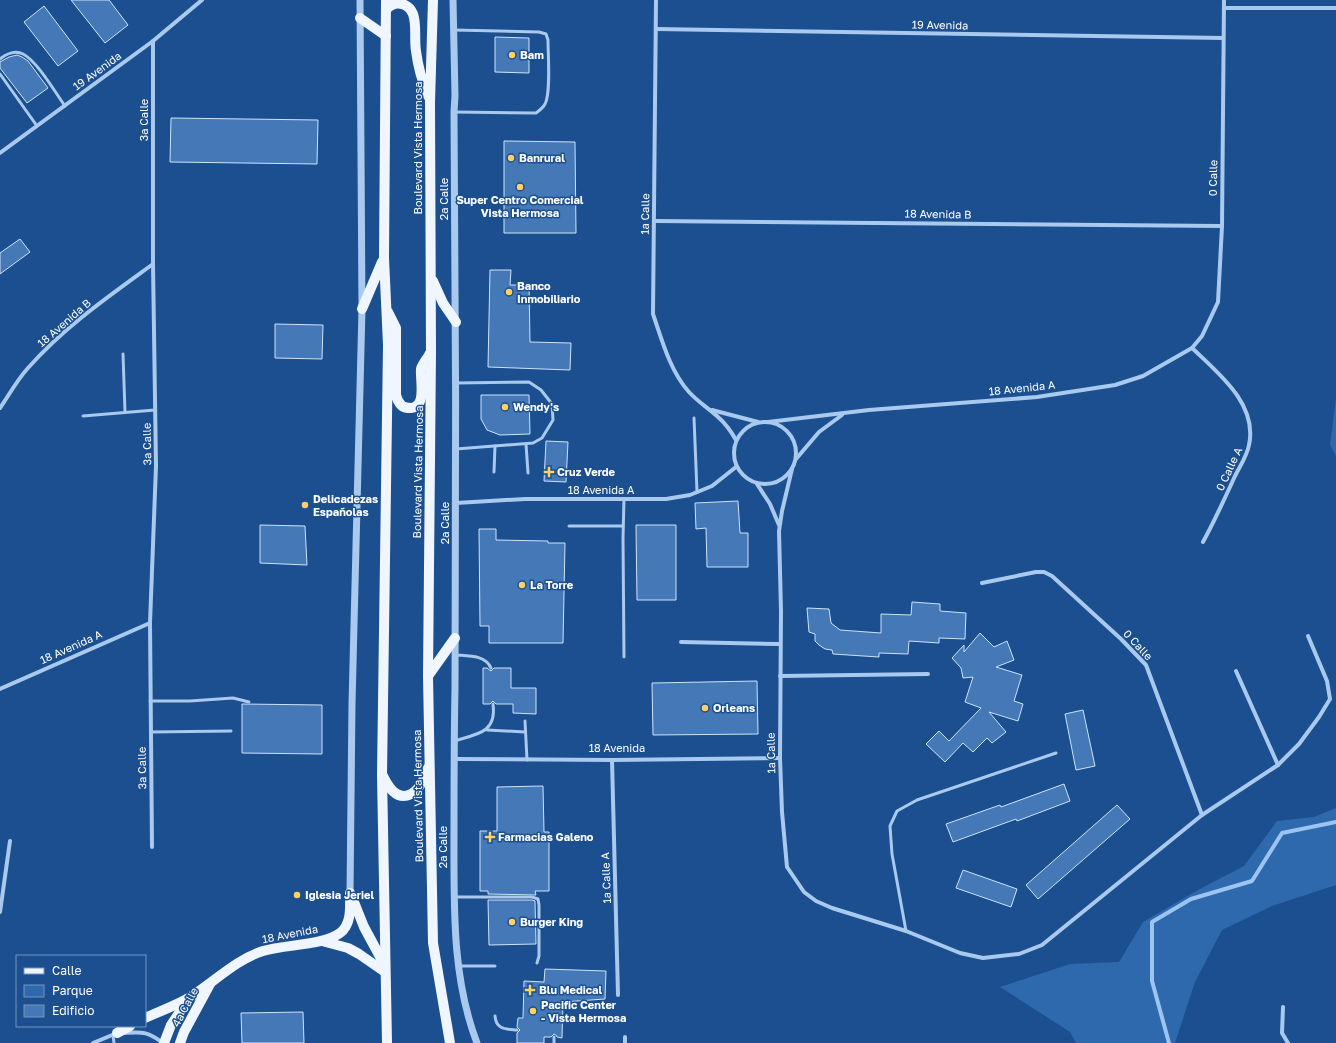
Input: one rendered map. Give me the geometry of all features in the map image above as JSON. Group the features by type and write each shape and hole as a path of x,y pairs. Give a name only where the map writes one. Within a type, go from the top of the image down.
{"main road":[{"path":"387,1043 382,774 388,360 384,258 386,5 400,3 407,6 412,13 420,74 430,102"},
{"name":"Boulevard Vista Hermosa","path":"434,3 430,102 431,352 428,676 433,943 450,1043"},
{"path":"360,18 386,36"},
{"path":"362,309 384,258"},
{"path":"431,272 433,284 443,303 456,322"},
{"path":"386,308 396,328 396,395 399,403 404,407 414,408 420,401 422,390 421,368 431,352"},
{"path":"428,676 455,638"},
{"path":"382,774 388,786 395,794 406,796 415,792 422,783 430,761"},
{"path":"350,893 364,927 385,969"},
{"name":"18 Avenida","path":"190,997 245,959 262,951 322,941 331,938 344,929 349,920 350,893"},
{"path":"322,941 348,948 385,969"},
{"name":"4a Calle","path":"180,1043 184,1032 211,982"},
{"path":"146,1018 190,997"},
{"name":"4a Calle","path":"164,1043 177,1014 190,997"},
{"path":"115,1037 129,1027"}],"street":[{"name":"19 Avenida","path":"0,153 153,41 202,0"},
{"path":"350,893 352,704 362,309 360,0"},
{"name":"2a Calle","path":"453,0 456,322 454,897 458,966 463,1000 477,1043"},
{"name":"1a Calle","path":"656,0 653,314 664,346 676,371 689,392 725,423 736,440"},
{"name":"0 Calle","path":"1192,348 1202,336 1218,302 1222,226 1224,0"},
{"path":"1224,8 1336,8"},
{"name":"19 Avenida","path":"656,29 1223,38"},
{"name":"3a Calle","path":"152,847 150,623 156,466 153,264 153,41"},
{"name":"18 Avenida B","path":"654,221 1222,226"},
{"name":"18 Avenida B","path":"0,408 27,369 48,347 81,317 153,264"},
{"name":"18 Avenida A","path":"768,422 869,410 1037,397 1115,385 1143,376 1192,348"},
{"name":"0 Calle A","path":"1192,348 1237,395 1246,413 1251,429 1249,447 1203,542"},
{"name":"1a Calle","path":"710,410 758,422"},
{"path":"796,459 796,449 793,439 787,431 778,425 768,422 758,422 749,426 736,440 734,453 736,466 741,474 748,480 757,484 767,485 786,477 792,469 796,459 819,432 844,413"},
{"name":"18 Avenida A","path":"456,503 525,499 666,499 690,495 712,486 736,466"},
{"name":"1a Calle","path":"792,469 779,525 780,758 782,812 787,867 804,892 816,901 832,908 906,931 960,953 982,958 1019,954 1037,947 1056,934 1202,816 1278,765 1299,744 1330,699 1327,681 1308,636"},
{"name":"1a Calle","path":"757,484 770,504 779,525"},
{"name":"0 Calle","path":"982,582 1036,572 1044,572 1052,576 1121,639 1146,665 1202,816"},
{"name":"18 Avenida A","path":"0,689 150,623"},
{"path":"681,642 780,644"},
{"path":"1236,671 1278,765"},
{"path":"780,676 928,674"},
{"name":"18 Avenida","path":"454,759 612,760 780,758"},
{"name":"1a Calle A","path":"612,760 618,995"},
{"path":"0,912 10,841"},
{"path":"1283,1007 1282,1033 1288,1043"},
{"path":"93,1043 143,1031 164,1043"},
{"path":"625,1037 625,1043"}],"lane":[{"path":"454,30 539,32 546,34 548,40 546,103 536,113 454,112"},
{"path":"0,59 3,56 15,52 23,54 34,63 65,106"},
{"path":"0,74 38,126"},
{"path":"123,354 125,412"},
{"path":"456,383 529,382 541,390 552,404 553,420 542,438 533,443 456,449"},
{"path":"83,416 155,410"},
{"path":"694,418 697,492"},
{"path":"526,444 528,473"},
{"path":"494,472 495,446"},
{"path":"624,499 624,657"},
{"path":"569,526 623,526"},
{"path":"455,655 472,656 483,659 489,663 492,668"},
{"path":"150,701 190,701 233,698 249,702"},
{"path":"487,730 492,722 494,713 493,704"},
{"path":"525,721 527,760"},
{"path":"454,741 487,730 525,732"},
{"path":"151,732 231,731"},
{"path":"906,931 892,854 890,826 897,811 917,800 1056,753"},
{"path":"454,897 532,897 538,899 540,956 537,963"},
{"path":"458,966 495,966"},
{"path":"495,1016 499,1027 517,1030"},
{"path":"554,1037 554,1043"}],"green space":[{"path":"1336,398 1336,456 1330,445"},
{"path":"1336,808 1336,885 1272,906 1222,930 1195,982 1175,1043 1076,1043 1070,1032 1000,987 1070,964 1119,962 1143,922 1198,890 1244,866 1277,821 1314,817"}],"building":[{"path":"71,0 109,0 128,25 105,43"},
{"path":"44,6 78,51 58,66 24,22"},
{"name":"Bam","path":"495,37 529,38 529,73 495,72"},
{"path":"17,55 28,61 48,88 27,103 0,68 0,62"},
{"path":"171,118 318,120 317,164 170,162"},
{"path":"504,141 575,142 576,233 504,233"},
{"path":"20,239 30,252 0,274 0,253"},
{"path":"490,270 511,270 510,285 529,285 530,342 571,343 570,370 488,367"},
{"path":"275,324 323,325 322,359 275,358"},
{"name":"Wendy's","path":"481,395 529,395 530,434 500,435 487,430 481,419"},
{"path":"546,441 568,442 566,482 544,481"},
{"path":"738,501 740,533 748,533 748,567 707,567 706,528 696,529 695,503"},
{"path":"260,525 305,526 307,565 260,563"},
{"path":"636,525 676,525 676,600 637,600"},
{"name":"La Torre","path":"479,529 496,529 496,540 548,541 548,543 565,543 563,643 489,643 489,626 480,626"},
{"path":"912,602 940,604 940,611 966,613 965,639 939,638 939,643 909,641 908,654 879,653 879,657 833,654 832,650 825,649 819,645 815,641 815,634 809,632 807,608 829,609 831,623 840,630 881,633 881,614 911,615"},
{"path":"980,633 994,647 1007,641 1014,660 996,667 1022,675 1014,701 1023,704 1018,721 989,712 1006,732 992,743 987,738 973,752 963,743 945,762 926,744 939,731 949,741 981,708 965,702 973,677 963,678 961,668 952,658 964,645 964,652"},
{"path":"483,668 487,668 491,671 494,668 511,668 511,688 536,688 536,714 513,713 513,704 496,704 493,701 490,704 483,704"},
{"name":"Orleans","path":"757,681 758,734 653,735 652,683"},
{"path":"242,704 322,705 322,754 242,753"},
{"path":"1083,710 1095,766 1076,770 1065,714"},
{"path":"1064,784 1070,801 1017,821 1016,819 953,842 946,824 1000,805 1001,807"},
{"path":"543,786 544,832 549,832 549,891 535,891 536,895 488,894 488,891 480,891 480,831 497,831 497,787"},
{"path":"1117,805 1130,819 1038,899 1026,885"},
{"path":"963,870 1017,889 1011,907 956,888"},
{"name":"Burger King","path":"488,900 535,901 536,944 489,945"},
{"path":"545,969 606,971 605,999 563,1002 562,1038 557,1037 554,1034 551,1037 544,1037 544,1043 517,1043 517,1033 520,1030 517,1027 518,1018 523,1018 524,981 544,982"},
{"path":"303,1012 304,1043 242,1043 241,1013"}],"waterway":[{"path":"1169,1043 1152,981 1152,922 1191,899 1252,881 1282,833 1336,822"}],"place":[{"name":"Bam","path":"512,55"},
{"name":"Banrural","path":"511,158"},
{"name":"Super Centro Comercial Vista Hermosa","path":"520,187"},
{"name":"Banco Inmobiliario","path":"509,292"},
{"name":"Wendy's","path":"505,407"},
{"name":"Cruz Verde","path":"549,472"},
{"name":"Delicadezas Españolas","path":"305,505"},
{"name":"La Torre","path":"522,585"},
{"name":"Orleans","path":"705,708"},
{"name":"Farmacias Galeno","path":"490,837"},
{"name":"Iglesia Jeriel","path":"297,895"},
{"name":"Burger King","path":"512,922"},
{"name":"Blu Medical","path":"530,990"},
{"name":"Pacific Center - Vista Hermosa","path":"533,1011"}]}
